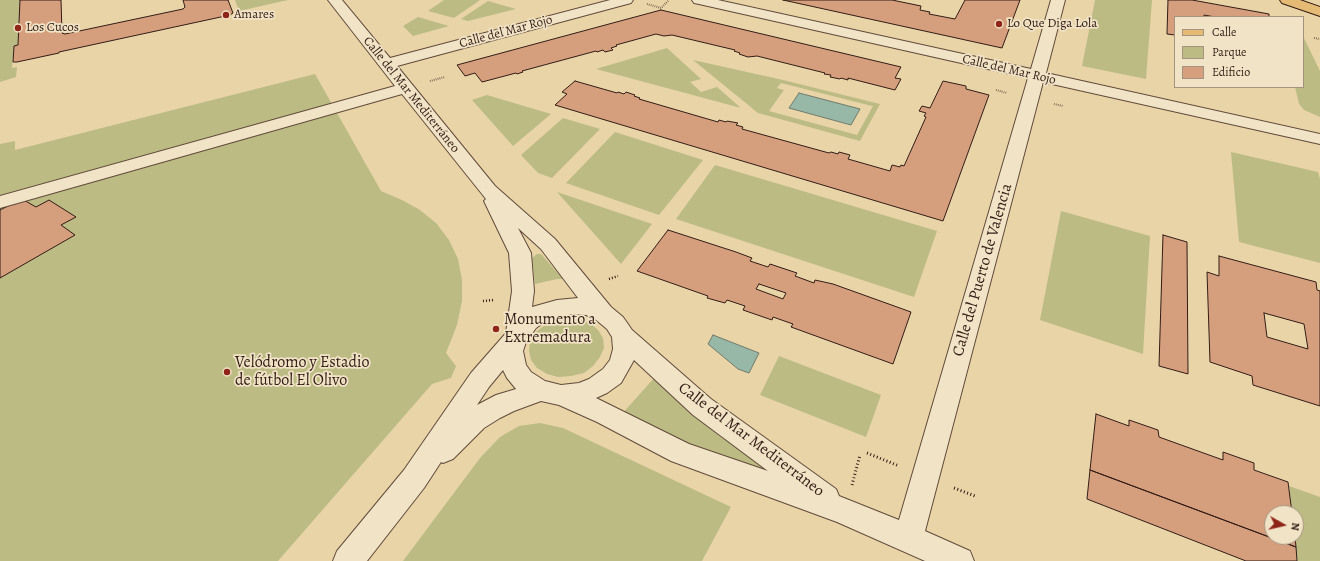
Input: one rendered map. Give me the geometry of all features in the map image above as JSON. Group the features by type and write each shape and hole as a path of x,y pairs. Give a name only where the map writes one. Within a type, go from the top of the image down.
{"main road":[{"path":"1287,0 1318,12"}],"street":[{"name":"Calle del Mar Mediterráneo","path":"335,0 488,190 548,244 603,313"},
{"name":"Calle del Mar Rojo","path":"386,64 626,0"},
{"name":"Calle del Mar Rojo","path":"699,0 1320,140"},
{"name":"Calle del Puerto de Valencia","path":"908,539 1058,0"},
{"path":"0,202 406,88"},
{"path":"0,215 50,188"},
{"name":"Calle del Mar Mediterráneo","path":"488,190 520,253 523,291 516,337"},
{"path":"348,561 414,480 480,380 528,322 542,313 557,308 573,306 588,307 603,313 616,323 624,336 625,349 621,363 612,376 598,386 580,393 551,393 505,403 475,420 414,480"},
{"name":"Calle del Mar Mediterráneo","path":"624,336 702,407 844,511"},
{"path":"516,337 511,352 516,371 522,379 551,393"},
{"name":"Calle del Mar Mediterráneo","path":"551,393 606,414 682,453 844,511 959,561"}],"path":[{"path":"661,8 669,0"},
{"path":"1314,38 1320,38"}],"green space":[{"path":"0,0 20,0 18,45 14,46 12,68 17,67 16,77 0,82"},
{"path":"235,0 288,0 239,11"},
{"path":"444,0 480,0 454,18 428,11"},
{"path":"1095,0 1152,0 1146,79 1082,66"},
{"path":"488,1 516,9 468,21 461,19"},
{"path":"418,17 449,26 413,36 403,26"},
{"path":"1304,38 1320,71 1320,117 1304,110 1299,104 1295,88 1304,88"},
{"path":"667,48 701,79 690,82 701,92 717,87 741,108 596,69"},
{"path":"693,60 880,104 860,141 758,113","holes":["781,83 873,106 857,135 769,111 784,90 777,88"]},
{"name":"Velódromo y Estadio de fútbol El Olivo","path":"315,74 381,191 420,210 436,223 449,240 458,259 462,280 462,301 457,325 446,353 456,366 451,378 432,384 278,561 0,561 0,144 15,141 15,150"},
{"path":"487,95 551,114 513,146 472,100"},
{"path":"563,118 600,129 552,178 538,173 521,155"},
{"path":"615,132 703,160 659,215 566,183"},
{"path":"1231,152 1318,172 1320,179 1320,263 1239,242"},
{"path":"715,165 937,231 914,297 676,219"},
{"path":"557,192 652,224 621,264"},
{"path":"1061,211 1150,236 1143,354 1040,320"},
{"path":"537,254 541,254 563,279 535,284 532,258"},
{"path":"568,318 579,319 590,323 598,330 603,338 604,348 600,357 593,366 584,373 558,377 547,374 537,368 531,360 529,351 530,341 536,332 545,325 556,320"},
{"path":"779,356 881,395 866,437 760,395"},
{"path":"655,377 718,435 758,461 761,466 761,470 753,472 621,415"},
{"path":"540,423 563,428 731,507 702,561 403,561 480,458 500,437 519,426"},
{"path":"1289,486 1320,497 1320,561 1297,561 1296,545 1304,545 1304,505 1291,505"}],"shaded area":[{"path":"799,93 860,109 851,125 789,108"},
{"path":"713,335 759,353 749,373 738,369 708,344"}],"building":[{"path":"20,0 61,0 62,33 65,34 183,9 185,7 183,0 228,0 233,13 230,15 13,62 14,46 18,45"},
{"path":"783,0 892,0 921,6 920,10 930,12 929,14 955,19 965,0 1020,0 1002,48"},
{"path":"1168,0 1192,0 1269,14 1269,16 1174,16 1174,35 1167,34"},
{"path":"661,10 901,67 895,78 901,79 895,90 848,78 848,80 830,77 831,75 824,74 825,73 757,56 748,57 739,54 740,53 734,51 735,50 672,35 664,36 656,34 616,45 617,46 611,48 613,50 605,52 603,50 596,51 522,71 523,72 517,74 482,82 475,73 465,76 457,65"},
{"path":"575,81 617,93 624,94 626,92 635,95 634,96 640,98 639,99 718,122 719,120 738,123 736,125 743,127 742,129 829,153 831,152 838,154 839,152 850,155 848,159 890,171 892,165 900,167 901,165 904,166 926,117 924,116 926,113 919,111 922,106 930,108 943,81 966,86 966,89 989,95 943,221 555,105 567,94 562,92"},
{"path":"22,199 36,207 49,200 76,217 61,225 75,235 0,278 0,210"},
{"path":"668,230 736,252 752,258 750,261 768,267 770,264 797,273 795,276 814,283 815,280 833,284 911,312 893,364 791,327 793,324 773,317 772,320 743,310 745,306 727,300 725,303 707,298 708,296 637,271","holes":["759,284 786,293 783,299 756,289"]},
{"path":"1163,235 1187,242 1188,374 1159,366"},
{"path":"1219,256 1316,282 1317,290 1320,291 1320,406 1253,385 1252,376 1210,362 1207,272 1219,276","holes":["1264,313 1304,324 1308,349 1267,337"]},
{"path":"1096,414 1129,426 1129,420 1158,430 1159,437 1223,460 1223,452 1254,463 1254,470 1288,482 1291,505 1264,505 1264,535 1090,470"},
{"path":"1090,470 1264,535 1264,545 1291,545 1296,547 1297,561 1246,561 1087,499"}],"place":[{"name":"Amares","path":"226,15"},
{"name":"Lo Que Diga Lola","path":"999,24"},
{"name":"Los Cucos","path":"18,28"},
{"name":"Monumento a Extremadura","path":"496,329"},
{"name":"Velódromo y Estadio de fútbol El Olivo","path":"227,372"}]}
